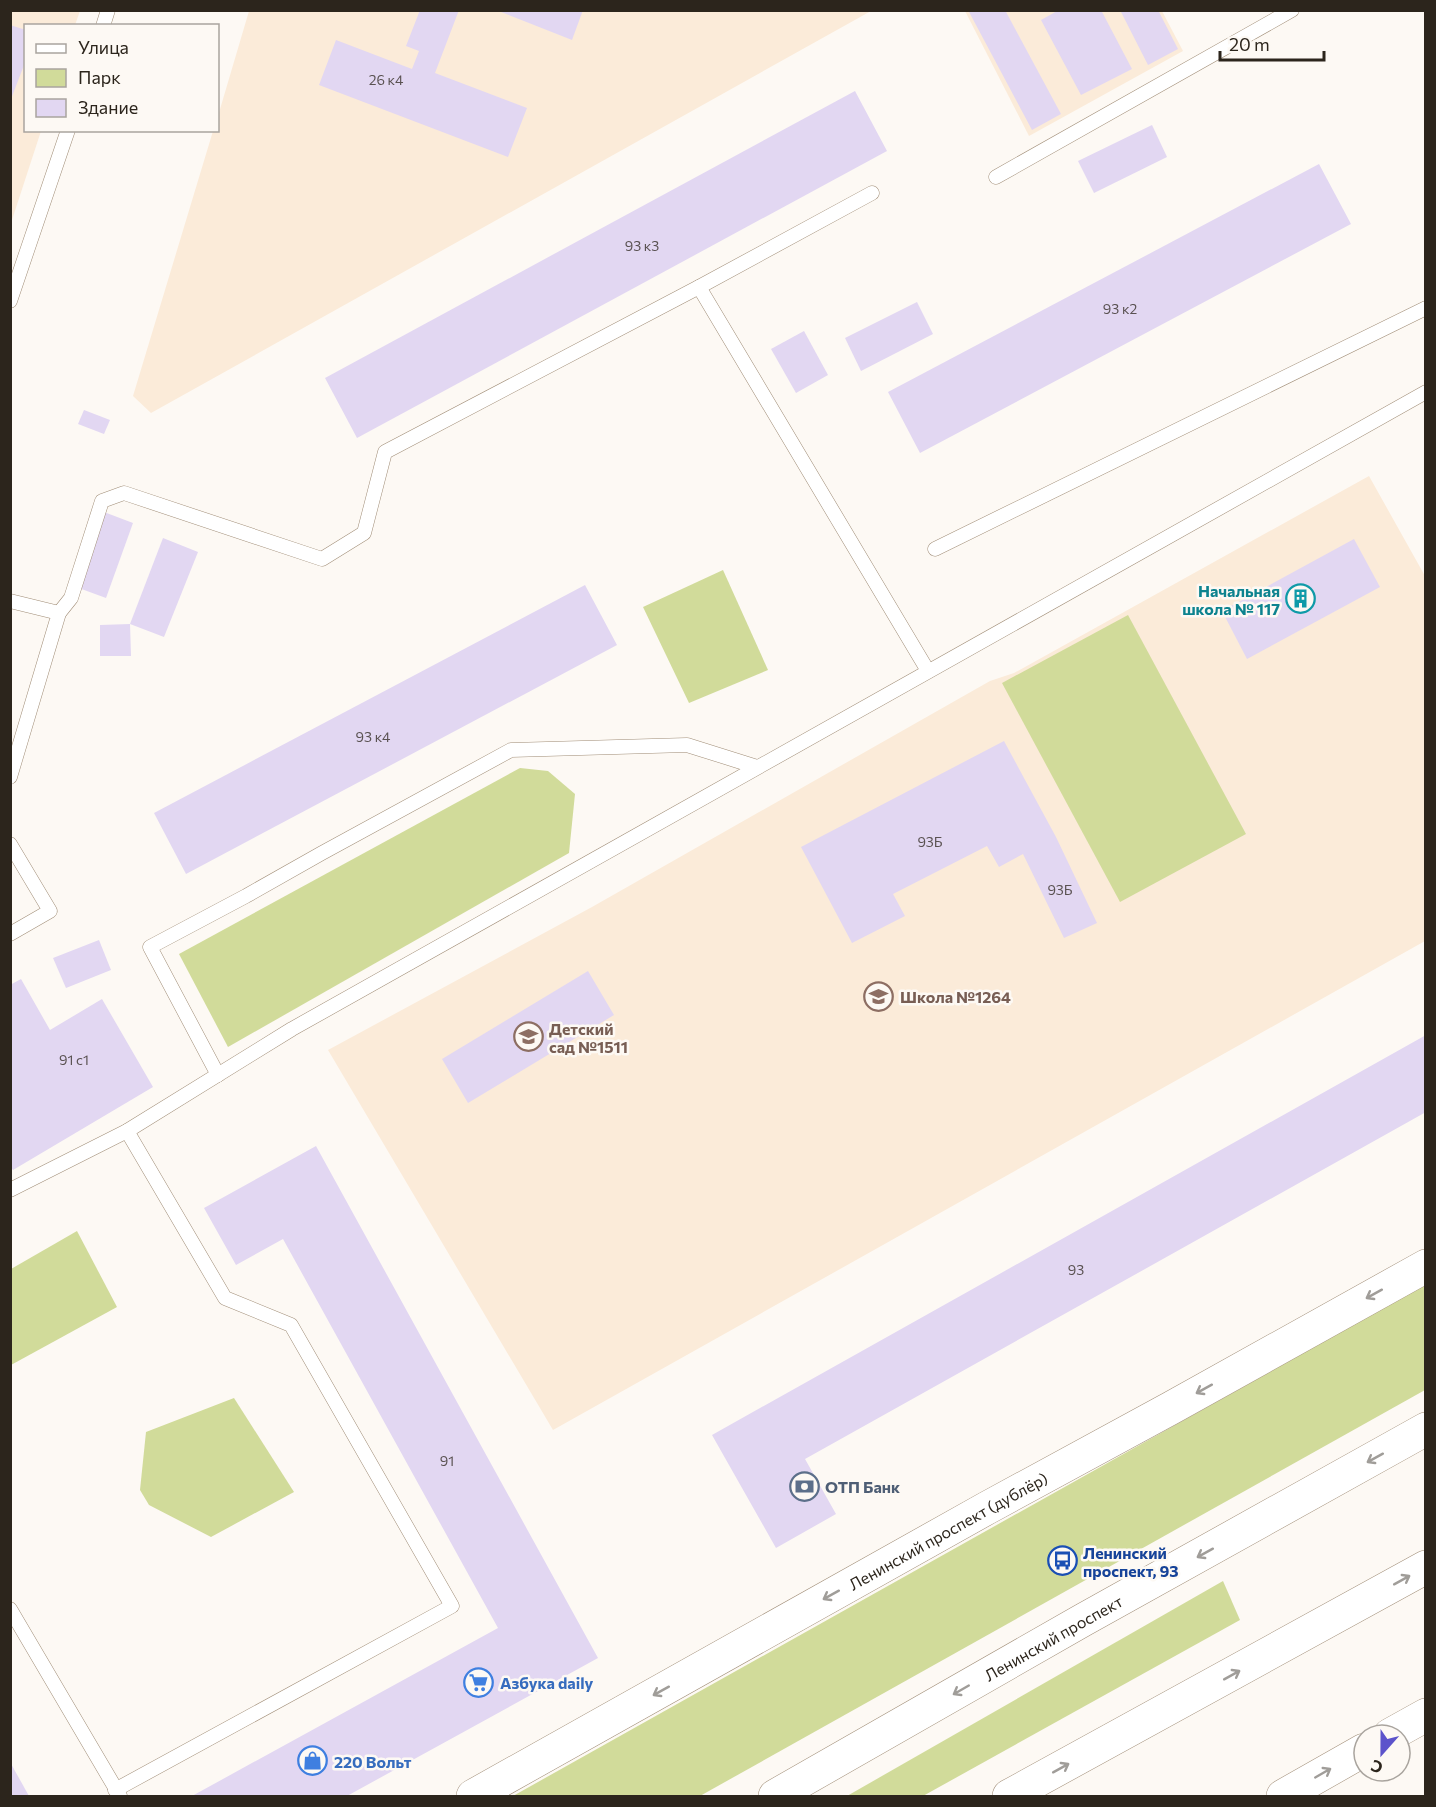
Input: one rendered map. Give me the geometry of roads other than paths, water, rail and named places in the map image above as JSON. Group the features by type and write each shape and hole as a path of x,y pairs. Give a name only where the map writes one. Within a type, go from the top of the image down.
{"street":[{"name":"Ленинский проспект (дублёр)","path":"473,1797 987,1508 1425,1266"},
{"name":"Ленинский проспект","path":"775,1797 1083,1620 1425,1429"},
{"path":"1009,1797 1425,1567"},
{"path":"1411,1723 1425,1715"},
{"path":"1282,1797 1352,1757"}],"lane":[{"path":"996,177 1292,10"},
{"path":"10,301 67,132"},
{"path":"10,777 59,613 70,598 102,501 124,493 322,559 364,533 385,452 872,193"},
{"path":"699,287 927,671"},
{"path":"935,549 1425,308"},
{"path":"10,1190 128,1131 292,1029 1425,392"},
{"path":"10,601 59,613"},
{"path":"218,1075 150,947 511,750 687,745 757,767"},
{"path":"10,844 50,911 10,934"},
{"path":"10,1609 117,1794 452,1606 291,1325 225,1298 128,1131"}],"place":[{"name":"Начальная школа № 117","path":"1301,599"},
{"name":"Школа №1264","path":"879,996"},
{"name":"Детский сад №1511","path":"528,1037"},
{"name":"ОТП Банк","path":"804,1486"},
{"name":"Ленинский проспект, 93","path":"1062,1561"},
{"name":"Азбука daily","path":"479,1682"},
{"name":"220 Вольт","path":"313,1761"}]}
